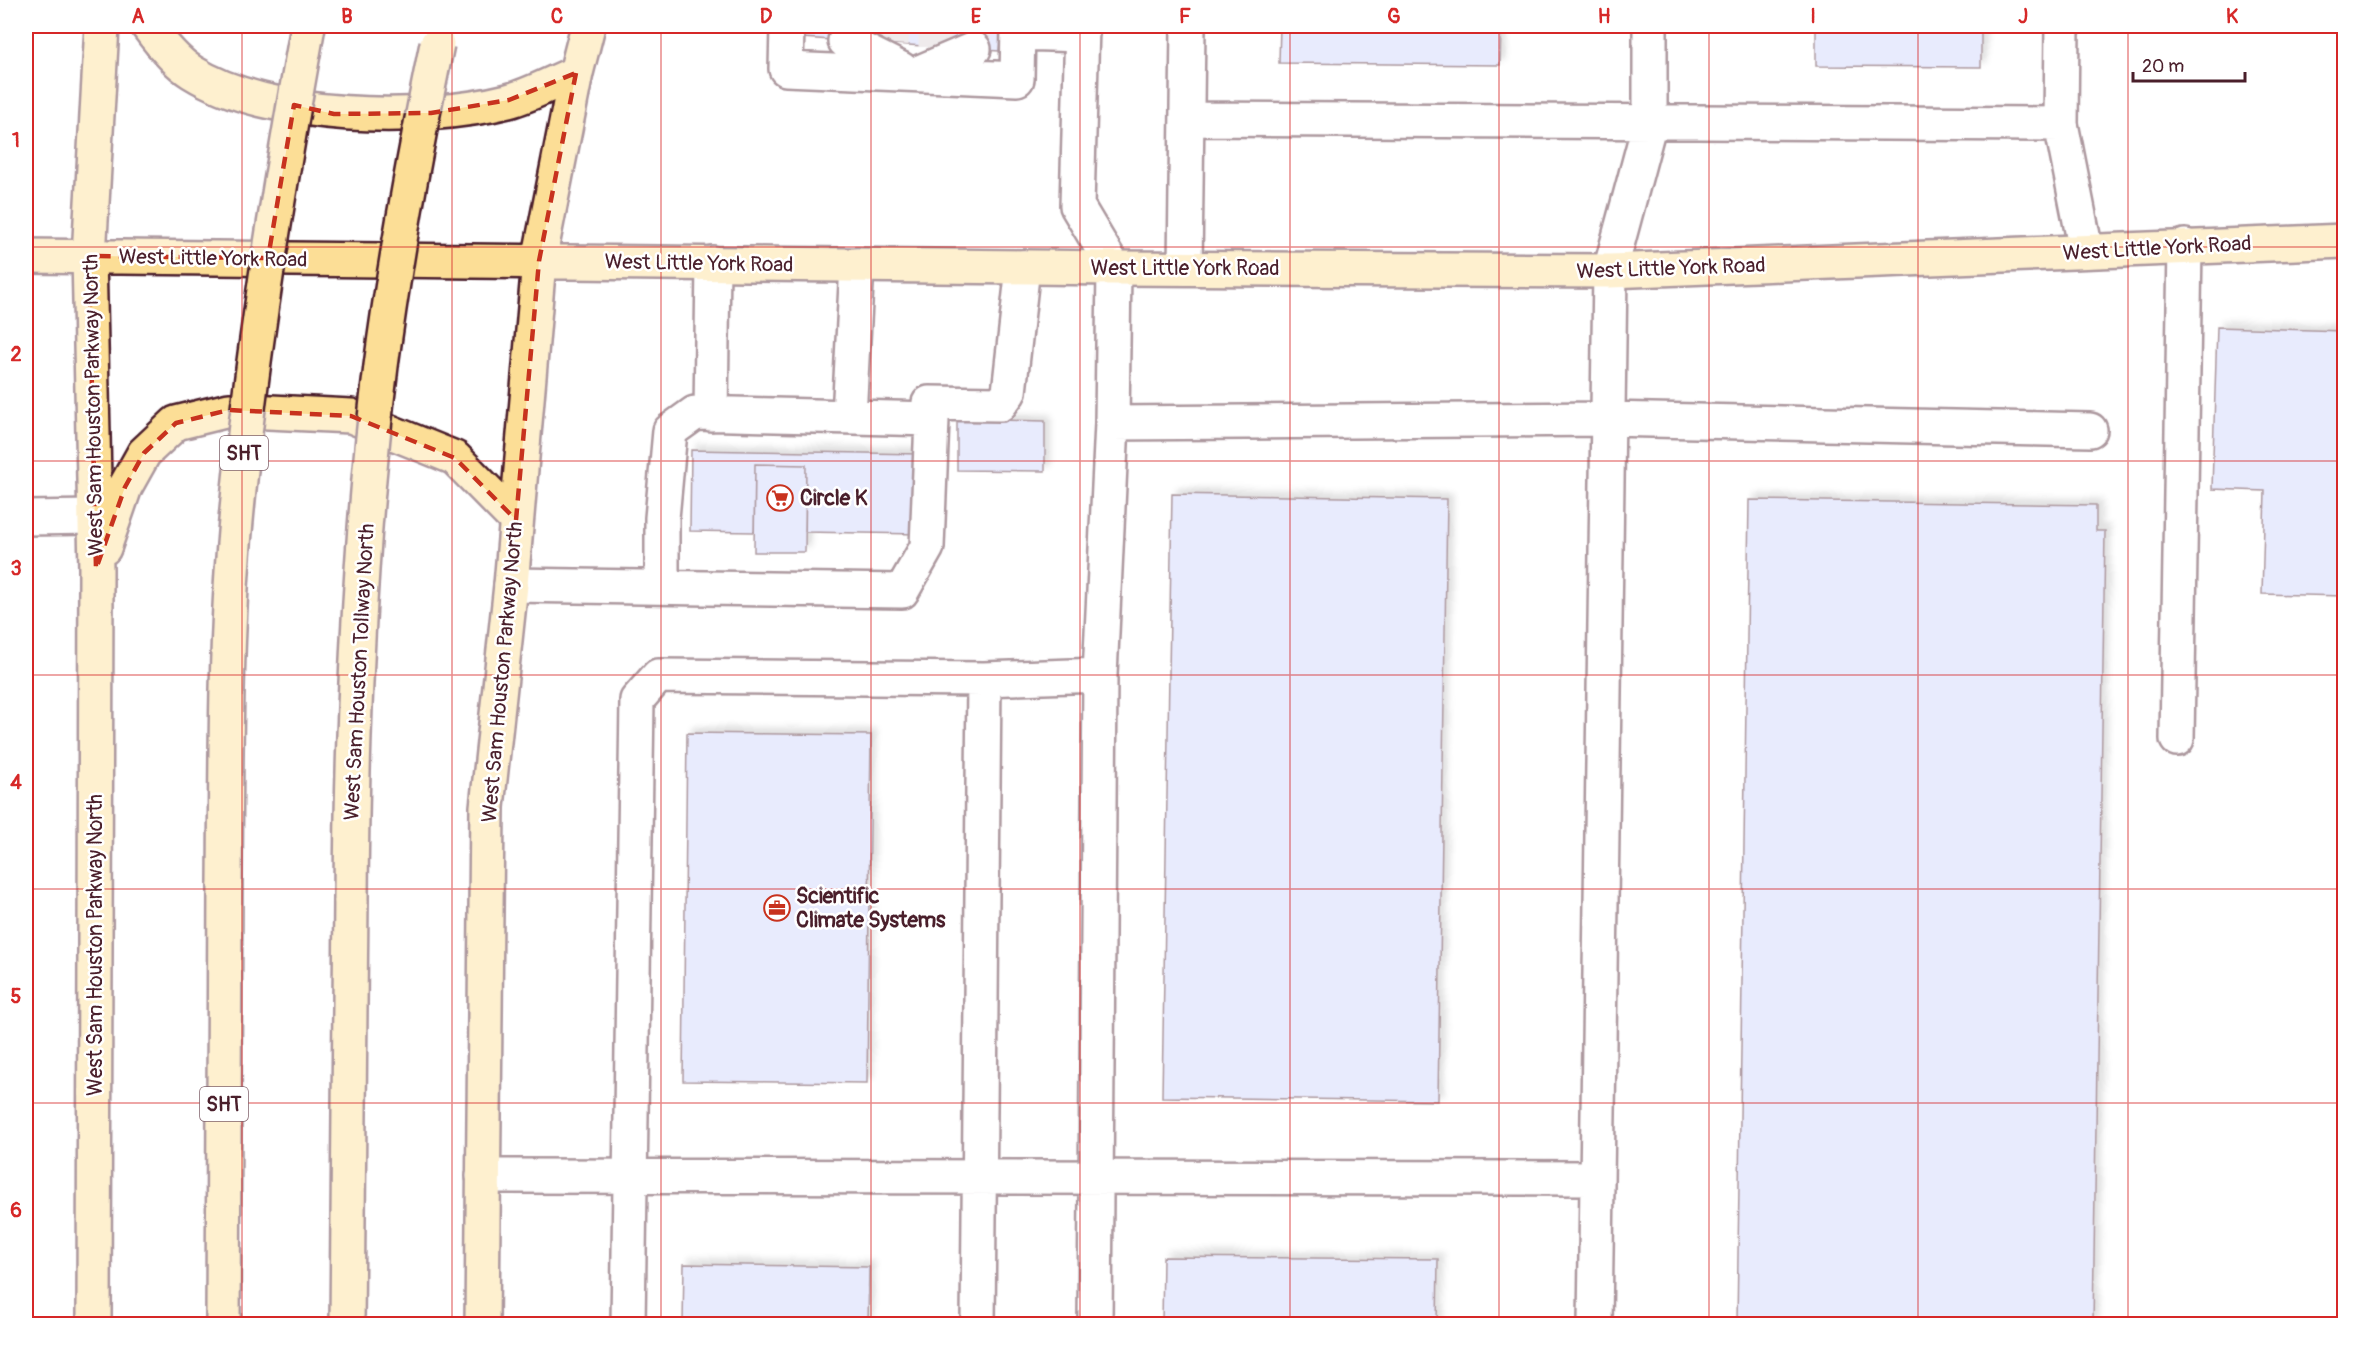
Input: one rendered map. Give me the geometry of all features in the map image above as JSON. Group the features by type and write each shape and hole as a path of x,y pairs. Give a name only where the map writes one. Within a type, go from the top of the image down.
{"main road":[{"name":"West Sam Houston Parkway North","path":"94,1324 96,569 89,256 102,26"},
{"path":"148,26 191,72 244,94 334,114 431,113 509,100 576,73"},
{"name":"SHT","path":"223,1324 227,692 235,533 254,359 278,188 308,26"},
{"name":"West Sam Houston Tollway North","path":"347,1324 351,900 356,686 372,443 399,241 441,26"},
{"name":"West Sam Houston Parkway North","path":"482,1324 487,807 511,585 538,261 576,73 588,26"},
{"name":"West Little York Road","path":"26,256 1610,271 2344,241"},
{"path":"96,569 125,487 144,453 176,423 229,410 351,416 455,458 516,520"}],"lane":[{"path":"787,26 786,69 1017,79 1018,29 1082,30 1077,206 1114,268 1112,423 1100,675 1095,1324"},
{"path":"1185,268 1188,26"},
{"path":"1595,1324 1610,271 1650,122 1650,26"},
{"path":"2062,26 2061,124 2086,251"},
{"path":"845,41 913,76"},
{"path":"892,44 913,76"},
{"path":"913,76 935,47"},
{"path":"913,76 974,49"},
{"path":"1187,119 2061,124"},
{"path":"2177,739 2185,246"},
{"path":"711,414 713,263"},
{"path":"849,416 857,265"},
{"path":"511,585 902,591 927,548 932,420 929,403 1000,404 1010,392 1023,267"},
{"path":"663,586 662,518 670,431 695,414 849,416 932,420"},
{"path":"1112,423 1607,419 2090,430"},
{"path":"26,518 95,517"},
{"path":"628,1324 637,700 658,676 984,679 1100,675"},
{"path":"978,1324 984,679"},
{"path":"483,1176 1596,1178"}],"highlighted area":[{"path":"576,73 539,261 516,520 455,458 351,416 229,410 176,423 144,453 125,487 96,569 89,256 268,258 294,105 334,114 431,113 509,100"}],"building":[{"path":"803,26 1001,26 999,51 802,38"},
{"path":"1280,26 1501,26 1500,65 1279,63"},
{"path":"1816,26 1981,26 1981,67 1816,66"},
{"path":"2217,327 2344,331 2344,596 2262,594 2265,491 2212,489"},
{"path":"957,419 1045,421 1045,471 957,470"},
{"path":"691,450 920,454 919,534 805,532 806,465 755,464 754,532 690,531"},
{"name":"Circle K","path":"755,464 806,465 805,552 754,552"},
{"path":"1172,494 1447,499 1438,1101 1162,1097"},
{"path":"1749,500 2096,505 2096,531 2105,531 2093,1324 1737,1324"},
{"name":"Scientific Climate Systems","path":"687,733 871,735 867,1083 683,1081"},
{"path":"1163,1257 1438,1259 1437,1324 1162,1324"},
{"path":"684,1264 869,1267 868,1324 683,1324"}],"tunnel":[{"path":"892,44 893,26"},
{"path":"935,26 935,47"},
{"path":"974,26 974,49"}],"place":[{"name":"Circle K","path":"780,498"},
{"name":"Scientific Climate Systems","path":"777,908"}]}
